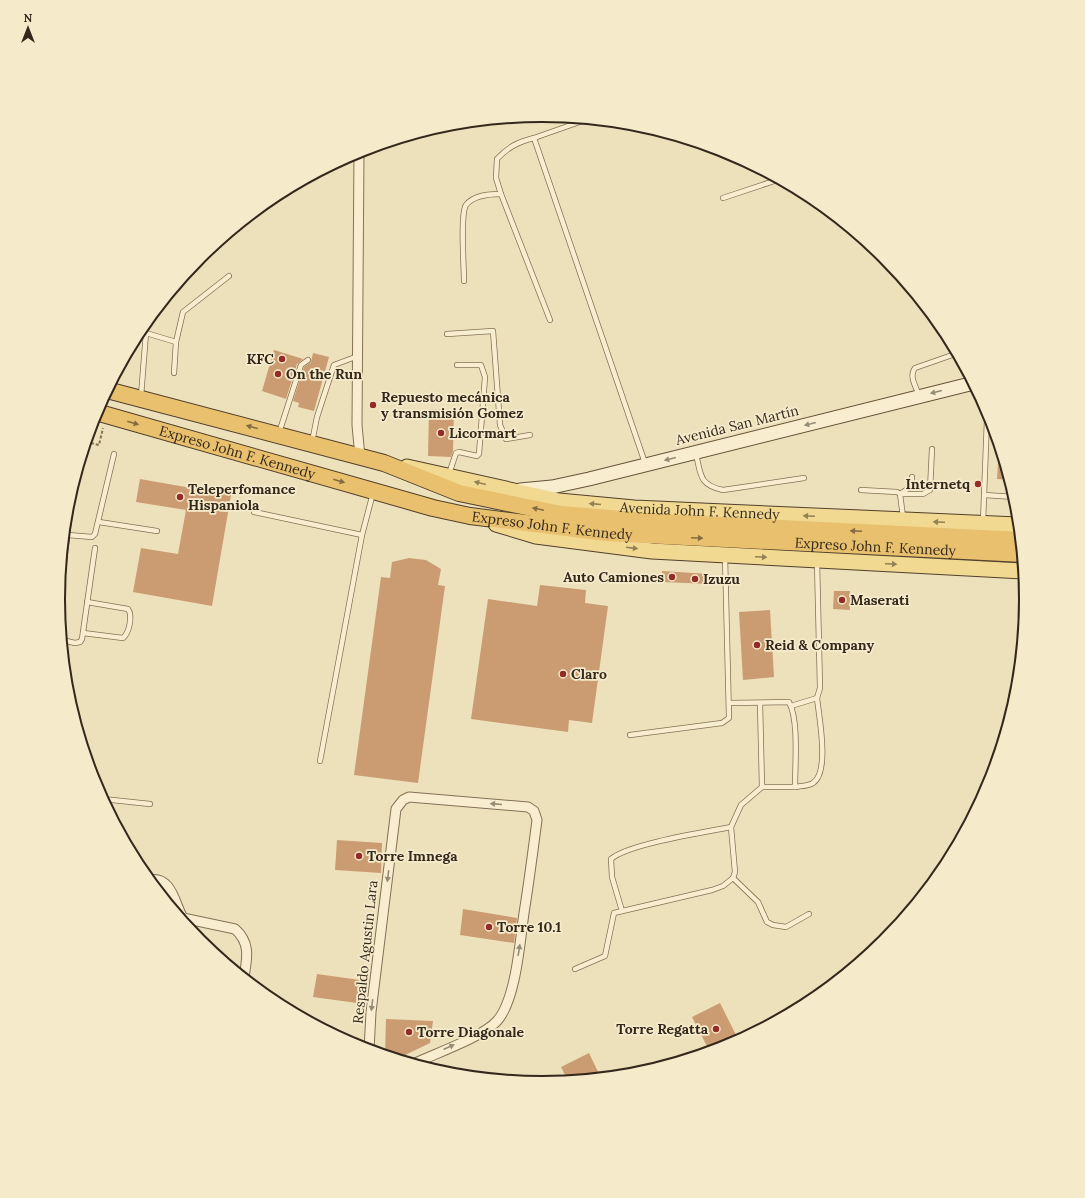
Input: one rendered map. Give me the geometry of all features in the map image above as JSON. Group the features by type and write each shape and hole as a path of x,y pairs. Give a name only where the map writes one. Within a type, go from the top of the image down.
{"highway":[{"name":"Expreso John F. Kennedy","path":"113,391 384,463 460,493 561,514 659,529 1018,554"},
{"name":"Expreso John F. Kennedy","path":"102,413 373,491 470,516 606,533 659,529 1016,540"}],"main road":[{"name":"Avenida San Martín","path":"506,491 552,487 969,383"},
{"path":"114,389 125,394"},
{"name":"Avenida John F. Kennedy","path":"384,463 448,476 506,491 559,501 634,508 1014,525"},
{"path":"470,516 536,536 652,551 1019,571"},
{"path":"958,523 963,528 974,531 1015,534"},
{"path":"958,568 966,563 977,561 1018,563"}],"street":[{"path":"359,158 357,425 360,457"},
{"name":"Respaldo Agustin Lara","path":"370,1044 396,809 403,800 409,797 528,807 534,811 537,820 519,950 510,995 505,1010 497,1021 484,1031 421,1060"},
{"path":"158,881 162,882 171,890 177,907"},
{"path":"188,919 236,929 242,935 247,945 245,972"}],"lane":[{"path":"550,320 501,194 496,178 497,159 507,148 520,141 534,138 576,123"},
{"path":"534,138 645,465"},
{"path":"723,198 774,181"},
{"path":"464,281 463,219 465,207 472,200 480,196 501,194"},
{"path":"174,373 176,342 183,312 229,276"},
{"path":"447,334 493,331 500,425 506,439 530,435"},
{"path":"141,398 146,333 176,342"},
{"path":"919,396 912,378 912,373 915,368 953,355"},
{"path":"311,444 317,417 334,365 358,356"},
{"path":"279,434 301,365 308,360"},
{"path":"448,476 456,453 459,452 477,456 479,454 484,370 481,365 457,365"},
{"path":"983,523 988,428"},
{"path":"861,490 891,491 900,494 923,494 930,490 932,449"},
{"path":"696,452 705,483 723,490 804,478"},
{"path":"69,535 92,537 95,534 114,454"},
{"path":"900,494 912,486 912,477"},
{"path":"320,762 362,535 373,491"},
{"path":"900,494 903,520"},
{"path":"984,495 1009,497"},
{"path":"254,512 362,535"},
{"path":"99,522 157,531"},
{"path":"67,641 75,643 80,642 83,633 95,548"},
{"path":"630,735 722,723 729,718 725,555"},
{"path":"575,969 605,956 612,915 622,911 712,890 723,886 733,878 735,872 731,827 741,806 762,787 795,787 813,784 820,776 823,757 817,698 820,688 821,658 817,560"},
{"path":"83,633 123,638 126,636 130,616 128,609 122,607 87,602"},
{"path":"791,706 817,698"},
{"path":"729,703 789,702 795,721 795,787"},
{"path":"760,703 762,787"},
{"path":"109,800 150,804"},
{"path":"622,911 610,868 611,859 615,855 633,848 731,827"},
{"path":"733,878 758,902 767,922 773,925 786,927 809,914"}],"path":[{"path":"91,443 99,445 101,417"}],"building":[{"name":"On the Run","path":"274,350 303,359 297,364 286,399 262,391"},
{"path":"313,353 329,357 314,411 298,407 299,403 293,401 304,367 311,362"},
{"name":"Licormart","path":"429,409 454,410 453,451 451,457 428,456"},
{"path":"998,457 1005,480 997,479"},
{"path":"140,479 231,495 212,606 133,592 141,548 178,554 186,510 136,502"},
{"path":"409,558 426,560 441,569 438,585 445,586 418,783 354,775 381,577 390,578 392,562"},
{"path":"662,571 709,574 709,584 662,582"},
{"name":"Claro","path":"540,585 586,590 585,603 608,606 592,723 569,720 568,732 471,719 488,599 537,606"},
{"name":"Maserati","path":"834,591 850,591 850,610 833,609"},
{"name":"Reid & Company","path":"770,610 774,677 743,680 739,612"},
{"name":"Torre Imnega","path":"337,840 382,843 381,873 335,870"},
{"name":"Torre 10.1","path":"463,909 517,918 514,943 460,935"},
{"path":"317,974 360,980 357,1003 313,997"},
{"name":"Torre Regatta","path":"720,1003 736,1035 707,1047 692,1017"},
{"name":"Torre Diagonale","path":"386,1019 433,1021 430,1043 404,1056 385,1050"},
{"path":"589,1053 598,1073 565,1075 561,1067"}],"place":[{"name":"KFC","path":"282,359"},
{"name":"On the Run","path":"278,374"},
{"name":"Repuesto mecánica y transmisión Gomez","path":"373,405"},
{"name":"Licormart","path":"441,433"},
{"name":"Internetq","path":"978,484"},
{"name":"Teleperfomance Hispaniola","path":"180,497"},
{"name":"Auto Camiones","path":"672,577"},
{"name":"Izuzu","path":"695,579"},
{"name":"Maserati","path":"842,600"},
{"name":"Reid & Company","path":"757,645"},
{"name":"Claro","path":"563,674"},
{"name":"Torre Imnega","path":"359,856"},
{"name":"Torre 10.1","path":"489,927"},
{"name":"Torre Regatta","path":"716,1029"},
{"name":"Torre Diagonale","path":"409,1032"}]}
